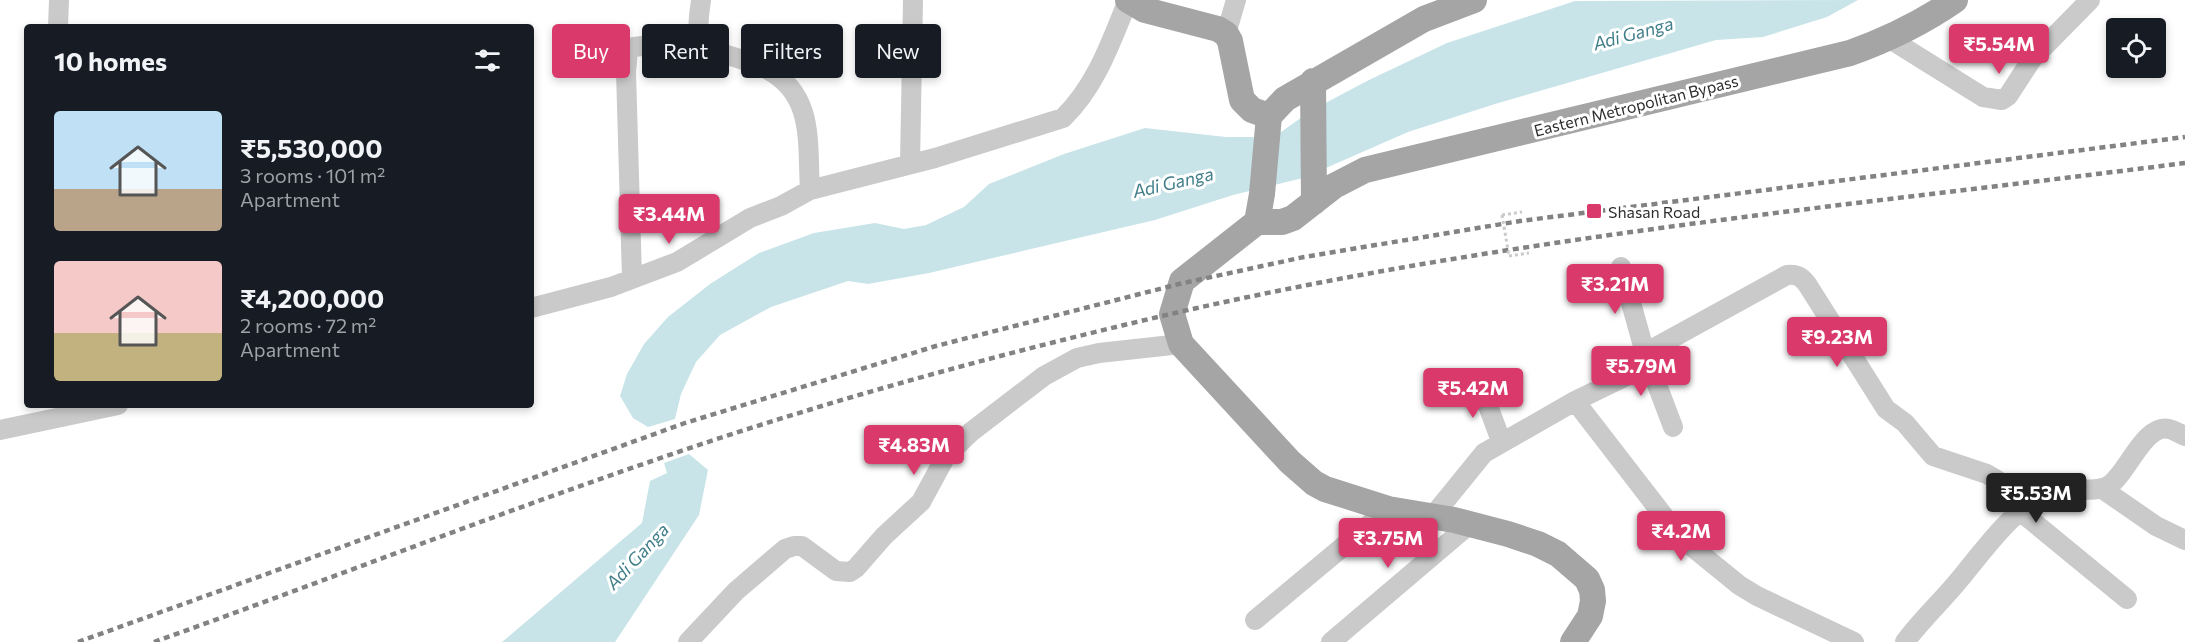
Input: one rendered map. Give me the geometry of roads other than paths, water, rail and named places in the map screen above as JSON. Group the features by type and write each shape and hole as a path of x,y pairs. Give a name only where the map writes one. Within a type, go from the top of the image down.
{"main road":[{"path":"1128,0 1145,10 1218,29 1226,34 1230,40 1242,100 1269,123"},
{"path":"1474,0 1424,19 1285,99 1269,123 1257,222 1182,281 1172,314 1182,344 1290,462 1314,483 1325,489 1388,509 1470,524 1538,544 1558,554 1587,579 1593,601 1590,616 1573,642"},
{"name":"Eastern Metropolitan Bypass","path":"1257,222 1282,222 1293,218 1314,195 1365,170 1850,53 1890,39 1923,22 1955,0"},
{"path":"1313,81 1314,195"}],"street":[{"path":"58,24 59,0"},
{"path":"700,24 701,0"},
{"path":"910,164 913,0"},
{"path":"534,307 611,287 677,262 750,218 780,206 810,190 910,164 1064,118 1079,103 1093,80 1128,0"},
{"path":"1226,34 1236,0"},
{"path":"1890,39 1983,97 2002,100 2008,96 2032,59 2090,0"},
{"path":"632,278 626,72 628,51 642,46"},
{"path":"729,56 767,69 782,79 798,95 806,125 810,190"},
{"path":"1621,267 1647,359 1673,427"},
{"path":"1432,517 1484,453 1787,275 1794,274 1801,277 1807,284 1880,402 1905,423 1933,456 1987,474 1997,480 2024,510 2127,598"},
{"path":"688,642 736,591 785,549 802,546 836,571 843,573 856,568 884,536 921,502 946,456 985,420 1062,365 1099,353 1182,344"},
{"path":"1480,384 1502,441"},
{"path":"1575,401 1680,537 1739,585 1757,596 1854,642"},
{"path":"0,430 104,408"},
{"path":"1905,642 1977,556 2042,495 2052,491 2101,488 2109,485 2140,446 2158,430 2168,428 2185,436"},
{"path":"2101,488 2156,526 2185,540"},
{"path":"1255,620 1388,509"},
{"path":"1331,642 1470,524"}],"water":[{"name":"Adi Ganga","path":"1858,0 1827,17 1763,37 1716,40 1495,104 1408,132 1303,178 1233,195 1155,220 929,273 868,284 848,281 771,307 720,335 696,362 681,394 675,419 648,427 633,418 620,396 627,374 644,344 668,317 710,284 759,253 814,233 875,223 904,229 926,225 964,207 989,184 1064,154 1145,128 1226,137 1274,137 1312,110 1447,43 1575,1"},
{"name":"Adi Ganga","path":"689,454 708,470 699,515 615,642 502,642 642,523 650,481 667,473 664,463"}],"railway":[{"path":"78,642 685,423 936,346 1179,284 1304,257 1520,221 2185,137"},
{"path":"154,642 525,506 779,419 910,380 1175,313 1300,286 1552,243 1805,209 2185,163"}],"place":[{"name":"Shasan Road","path":"1594,211"}]}
